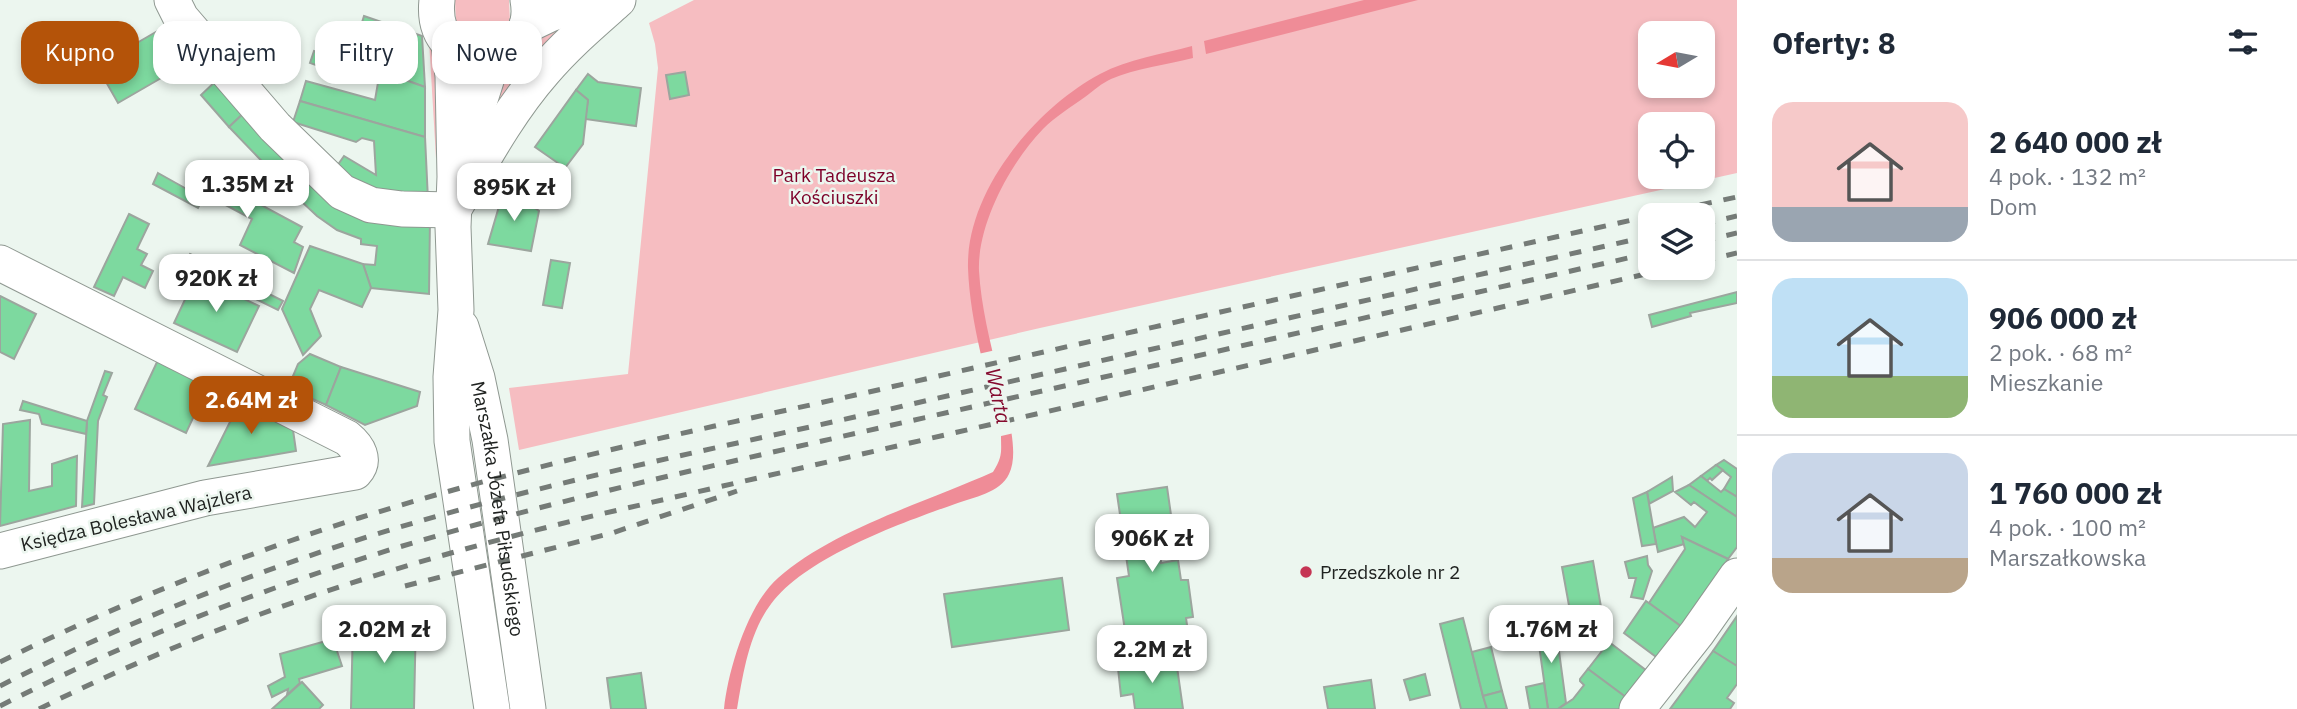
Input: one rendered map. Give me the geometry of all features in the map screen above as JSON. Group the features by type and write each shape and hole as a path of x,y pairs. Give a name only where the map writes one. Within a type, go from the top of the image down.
{"street":[{"path":"172,0 181,18 275,127 331,183 356,199 387,207 454,193 542,73 567,46 618,0"},
{"name":"Marszałka Józefa Piłsudskiego","path":"437,0 435,10 437,21"},
{"path":"528,13 550,14 590,0"},
{"name":"Marszałka Józefa Piłsudskiego","path":"453,84 453,272 456,310 451,377 452,441 492,709"},
{"name":"Marszałka Józefa Piłsudskiego","path":"454,193 485,84"},
{"name":"Księdza Bolesława Wajzlera","path":"0,263 347,438 356,446 360,455 360,465 355,472 205,498 0,551"},
{"name":"Marszałka Józefa Piłsudskiego","path":"456,310 477,378 490,440 528,709"},
{"path":"1637,709 1737,576"}],"green space":[{"path":"455,0 509,0 510,21 456,21"},
{"name":"Park Tadeusza Kościuszki","path":"694,0 1737,0 1737,173 1715,178 1715,112 1638,112 1638,189 1665,189 1040,328 519,450 509,388 628,374 658,68 649,23"},
{"path":"583,13 542,63 542,33"},
{"path":"429,40 432,44 432,84 442,84 444,103 436,158"},
{"path":"497,84 525,84 499,115 491,92"}],"water":[{"path":"1364,0 1418,0 1206,54 1204,41"},
{"name":"Warta","path":"1192,46 1193,58 1120,75 1101,85 1058,116 1031,143 998,195 984,234 979,271 986,323 1012,439 1012,464 1005,480 986,494 908,521 856,544 807,571 787,587 771,604 757,628 748,654 737,709 724,709 741,639 757,604 778,578 825,545 852,531 993,472 996,467 1001,454 1001,435 976,331 968,268 970,239 979,210 1009,155 1052,108 1100,74 1134,61"}],"pier":[{"path":"996,350 1014,433 997,437 978,354"}],"building":[{"path":"364,16 378,21 362,21"},
{"path":"153,34 153,83 118,103 107,84 139,84 139,42"},
{"path":"418,35 422,36 425,87 417,84"},
{"path":"314,51 315,51 315,65 310,63"},
{"path":"685,72 689,95 670,99 666,75"},
{"path":"588,74 598,82 641,88 636,126 585,119 588,100 576,90"},
{"path":"306,81 375,100 378,84 417,84 425,87 425,137 300,101"},
{"path":"213,84 224,84 247,110 229,127 201,95"},
{"path":"576,90 588,100 583,144 565,168 535,147"},
{"path":"300,101 425,137 428,200 385,199 335,169 344,156 376,175 374,141 362,138 356,142 293,122"},
{"path":"247,110 297,164 277,177 229,127"},
{"path":"303,169 430,219 429,294 371,288 363,264 375,265 377,246 361,244 361,239 337,230 317,216 286,187"},
{"path":"158,173 192,192 202,173 302,227 294,242 303,247 294,273 240,245 252,219 205,194 198,208 153,184"},
{"path":"505,186 539,211 531,251 488,244"},
{"path":"129,214 149,224 137,249 147,254 141,265 153,271 145,288 123,277 114,296 94,287"},
{"path":"310,246 363,264 371,288 362,307 319,290 310,309 321,336 303,355 282,309"},
{"path":"190,254 283,301 278,310 185,264"},
{"path":"551,260 570,263 562,308 543,305"},
{"path":"196,276 259,306 237,352 174,323"},
{"path":"1737,292 1737,303 1690,313 1691,316 1652,327 1649,315"},
{"path":"0,296 36,314 14,359 0,352"},
{"path":"310,354 341,367 326,405 288,388 298,364"},
{"path":"158,360 228,398 220,415 199,405 186,433 135,409"},
{"path":"341,367 420,392 417,406 365,425 326,405"},
{"path":"105,371 112,373 103,395 107,397 98,421 94,504 82,507 87,421"},
{"path":"228,398 293,430 296,451 208,466 231,420 220,415"},
{"path":"23,401 87,421 86,434 42,424 39,414 20,410"},
{"path":"30,420 29,491 52,486 52,464 77,456 76,506 0,526 3,424"},
{"path":"1724,460 1737,469 1737,497 1724,489 1731,477 1716,465"},
{"path":"1716,465 1723,470 1712,480 1710,478 1707,481 1701,476"},
{"path":"1701,476 1721,492 1724,489 1737,497 1737,517 1689,485"},
{"path":"1672,477 1673,491 1649,504 1647,492"},
{"path":"1689,485 1737,517 1737,547 1728,559 1682,537 1684,544 1658,552 1653,528 1684,517 1695,527 1707,512 1694,502 1691,505 1675,492"},
{"path":"1167,487 1172,522 1178,521 1182,542 1159,546 1161,563 1178,560 1181,580 1188,580 1193,617 1186,618 1189,639 1171,641 1173,651 1149,654 1150,664 1141,665 1137,635 1126,637 1117,578 1129,576 1117,494"},
{"path":"1647,492 1656,544 1642,546 1633,498"},
{"path":"1682,537 1728,559 1682,627 1649,603 1685,549"},
{"path":"1647,556 1652,571 1643,599 1631,597 1636,578 1629,578 1625,562"},
{"path":"1593,561 1606,636 1588,639 1585,620 1572,622 1562,567"},
{"path":"1062,578 1069,630 952,647 944,594"},
{"path":"1646,601 1682,627 1659,659 1624,633"},
{"path":"1737,616 1737,664 1736,666 1713,651"},
{"path":"383,617 416,618 414,709 351,709 353,624 383,625"},
{"path":"1463,618 1487,709 1461,709 1440,624"},
{"path":"1555,622 1566,703 1558,709 1548,709 1536,624"},
{"path":"333,639 342,666 299,679 300,683 287,695 288,689 272,697 268,686 285,677 280,654"},
{"path":"1609,642 1647,671 1627,698 1588,669"},
{"path":"1491,647 1502,691 1483,696 1472,652"},
{"path":"1713,651 1737,666 1737,684 1727,698 1734,703 1730,709 1670,709"},
{"path":"1176,660 1183,709 1135,709 1133,694 1121,696 1118,668"},
{"path":"1588,669 1627,698 1623,709 1558,709 1573,699 1584,685 1580,679"},
{"path":"641,673 646,709 611,709 607,678"},
{"path":"1425,674 1430,695 1410,700 1404,680"},
{"path":"1371,680 1375,709 1328,709 1324,687"},
{"path":"302,682 323,705 319,709 272,709"},
{"path":"1544,683 1548,709 1530,709 1526,687"},
{"path":"1502,691 1507,709 1487,709 1483,696"}],"railway":[{"path":"1709,203 1737,197"},
{"path":"1715,221 1737,216"},
{"path":"0,662 132,602 267,549 359,518 485,481 677,435 1638,219"},
{"path":"1715,238 1737,233"},
{"path":"0,686 97,639 247,578 348,543 459,510 638,465 1638,239"},
{"path":"1715,258 1737,253"},
{"path":"0,706 129,645 227,605 340,566 501,518 746,458 1638,256"},
{"path":"39,709 175,647 244,620 314,595 528,532 1638,276"},
{"path":"405,586 612,533 737,491"}],"place":[{"name":"Przedszkole nr 2","path":"1306,572"}]}
